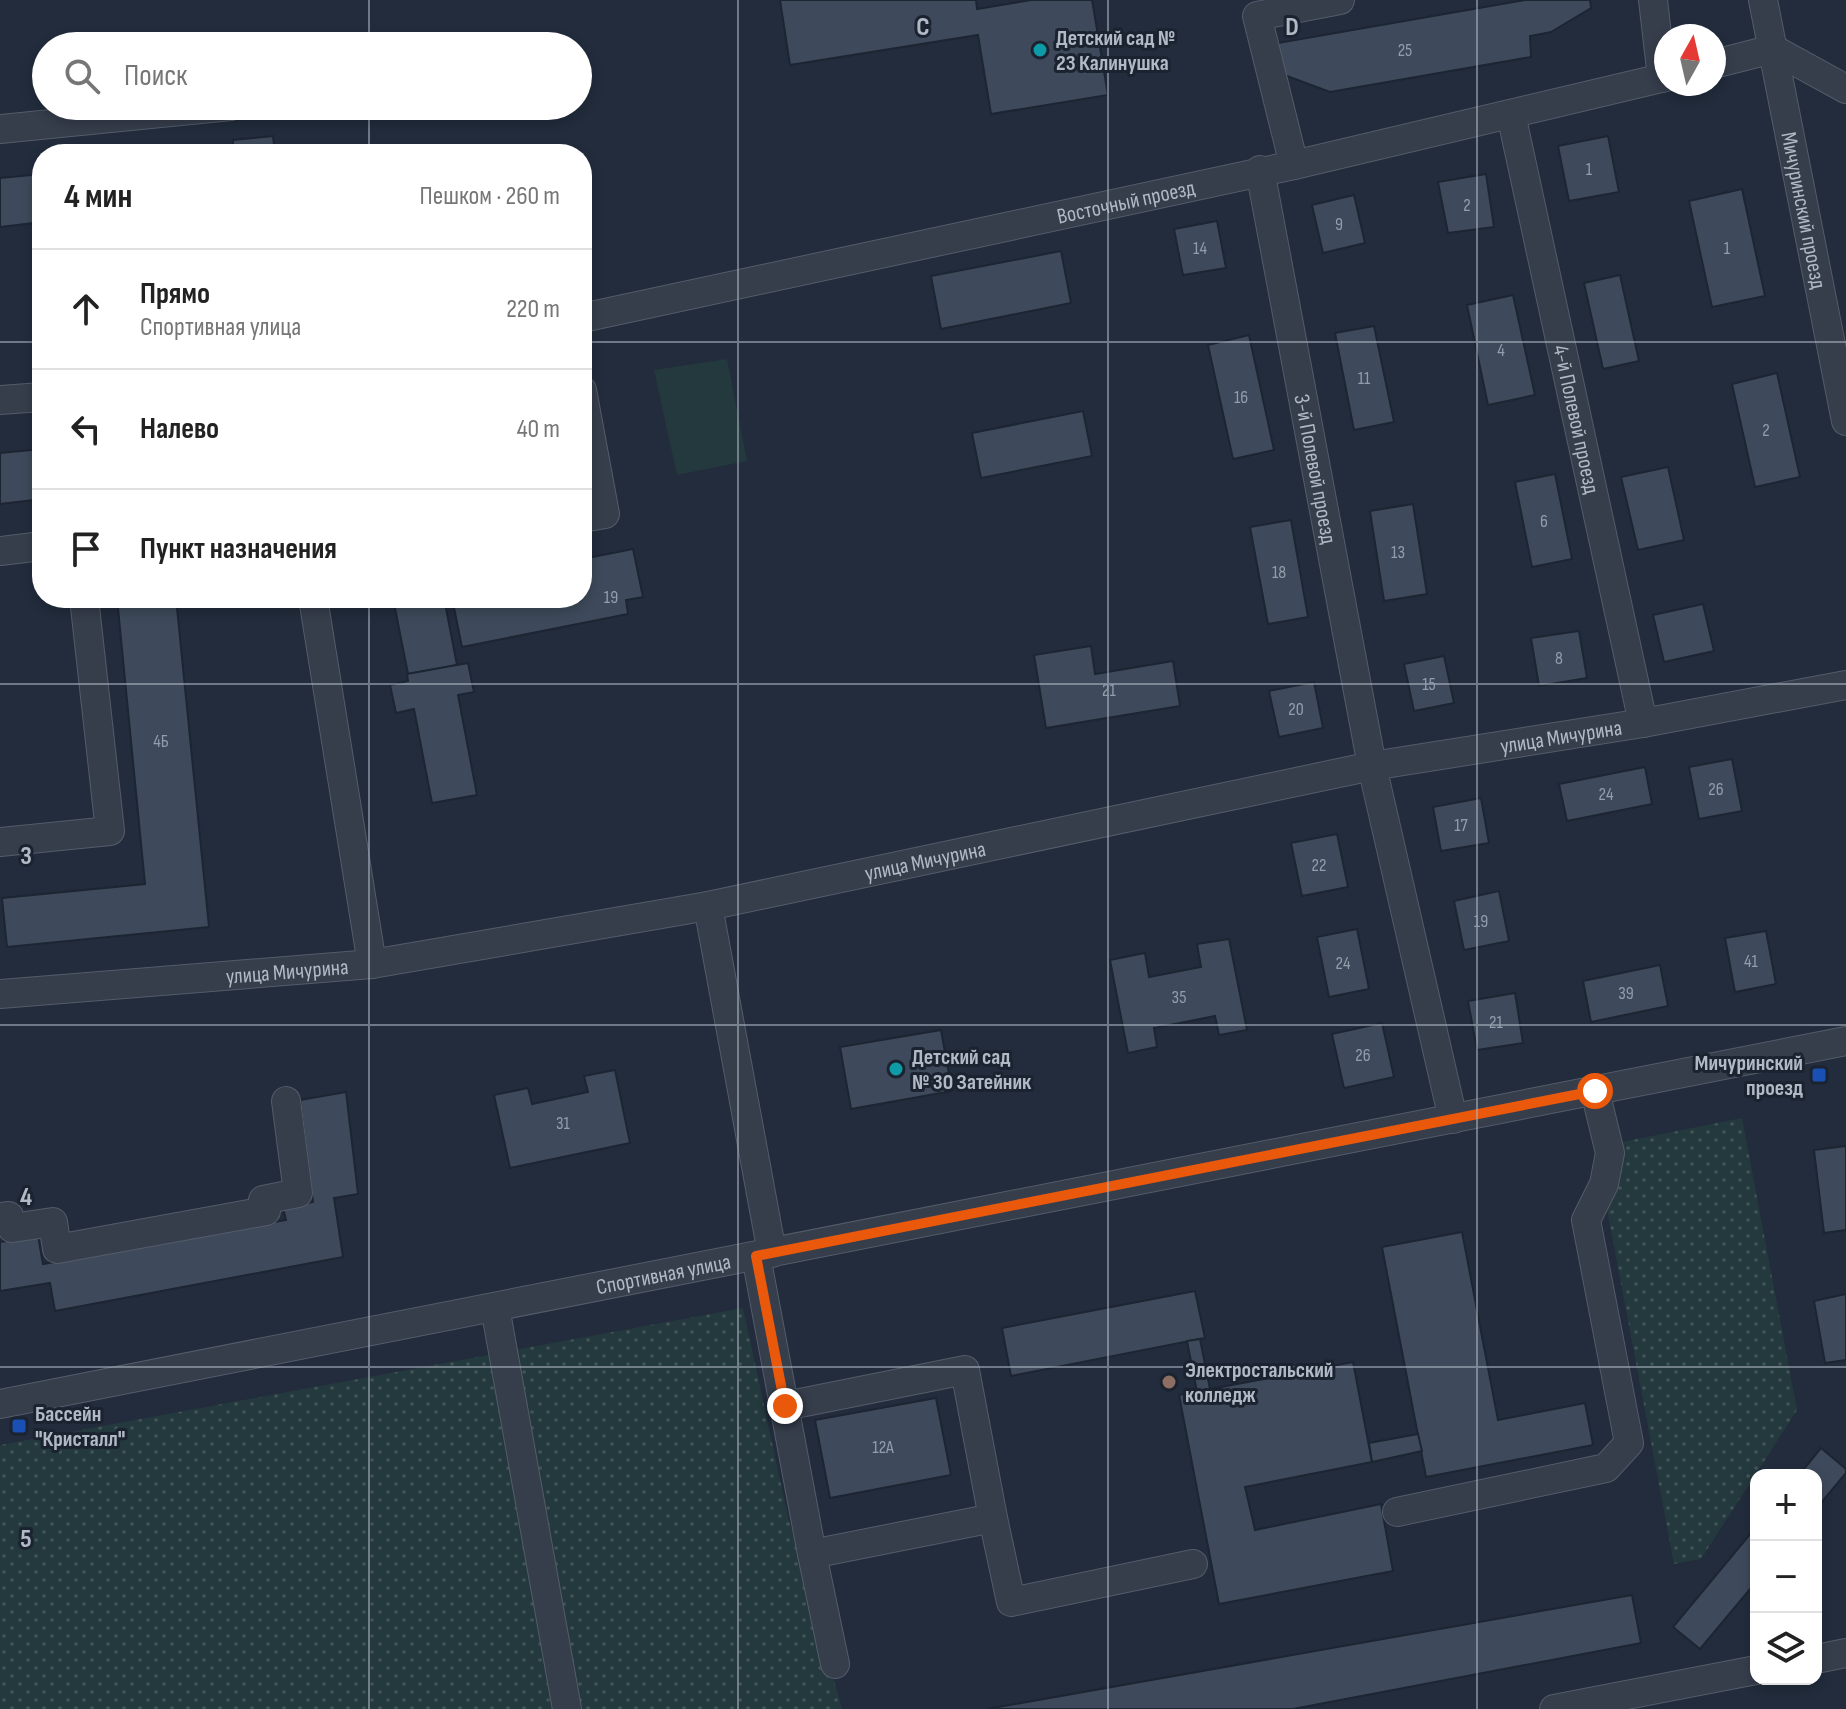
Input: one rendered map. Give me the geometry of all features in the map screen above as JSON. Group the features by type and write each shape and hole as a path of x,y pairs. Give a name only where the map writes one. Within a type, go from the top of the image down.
{"street":[{"path":"1294,165 1256,8 1340,0"},
{"path":"1653,0 1656,24"},
{"name":"Мичуринский проезд","path":"1763,0 1842,377 1846,421"},
{"path":"1726,61 1773,49 1846,89"},
{"name":"Восточный проезд","path":"592,316 1294,165 1654,79"},
{"name":"4-й Полевой проезд","path":"1511,114 1643,723"},
{"path":"0,129 90,120"},
{"name":"3-й Полевой проезд","path":"1260,170 1372,766 1453,1119"},
{"path":"0,400 32,398"},
{"path":"592,444 605,514 592,516"},
{"path":"0,551 32,547"},
{"path":"0,842 110,831 85,608"},
{"path":"315,608 372,964"},
{"name":"улица Мичурина","path":"0,994 372,964 708,906 1372,766 1643,723 1846,685"},
{"path":"708,906 785,1406 835,1664"},
{"name":"Спортивная улица","path":"0,1404 1846,1041"},
{"path":"1397,1512 1606,1468 1629,1443 1586,1220 1604,1184 1610,1153 1595,1091"},
{"path":"0,1217 9,1216 12,1228 53,1222 57,1249 266,1211 263,1200 298,1193 286,1101"},
{"path":"495,1307 567,1709"},
{"path":"785,1406 965,1370 1011,1602 1193,1564"},
{"path":"812,1554 993,1518"},
{"path":"1822,1658 1846,1653"},
{"path":"1554,1709 1750,1671"}],"green space":[{"path":"727,359 747,461 677,475 654,370"},
{"path":"1742,1118 1797,1410 1759,1469 1750,1469 1750,1483 1701,1559 1674,1564 1607,1209 1622,1142"},
{"path":"743,1308 788,1517 842,1709 0,1709 0,1445"}],"building":[{"name":"Детский сад № 23 Калинушка","path":"780,0 976,0 977,9 1031,0 1092,0 1108,95 991,114 978,35 790,65"},
{"path":"1525,0 1590,0 1591,8 1551,32 1530,36 1531,57 1330,92 1279,73 1278,43"},
{"path":"273,136 274,144 233,144 233,140"},
{"path":"1608,136 1619,192 1569,201 1558,146"},
{"path":"1486,174 1494,227 1448,233 1438,182"},
{"path":"32,175 32,223 0,227 0,178"},
{"path":"1742,189 1765,296 1712,307 1689,201"},
{"path":"1354,195 1365,243 1323,253 1312,205"},
{"path":"1217,221 1226,268 1183,275 1174,229"},
{"path":"1061,251 1071,303 941,329 931,276"},
{"path":"1620,275 1639,361 1603,369 1584,283"},
{"path":"1513,295 1535,395 1488,405 1467,305"},
{"path":"1374,326 1394,422 1354,430 1335,333"},
{"path":"1249,335 1274,450 1233,459 1208,345"},
{"path":"1777,373 1800,477 1755,487 1732,384"},
{"path":"1083,411 1092,456 981,478 972,433"},
{"path":"32,450 32,500 0,504 0,453"},
{"path":"1668,467 1684,540 1638,550 1621,477"},
{"path":"1555,474 1572,559 1532,567 1515,482"},
{"path":"1413,504 1427,594 1384,601 1370,511"},
{"path":"1291,520 1308,617 1268,624 1250,527"},
{"path":"633,549 643,597 626,600 628,614 462,647 454,608 592,608 592,557"},
{"path":"1703,604 1714,651 1664,662 1653,615"},
{"path":"118,608 177,608 209,927 7,947 2,898 145,884"},
{"path":"395,608 446,608 457,665 408,674"},
{"path":"1579,631 1587,678 1539,686 1531,638"},
{"path":"1091,646 1095,674 1173,661 1180,706 1046,728 1034,655"},
{"path":"1444,656 1454,703 1414,711 1404,664"},
{"path":"468,663 474,692 458,695 477,795 432,803 414,709 396,713 390,685 408,681 407,674"},
{"path":"1314,682 1323,728 1279,737 1269,691"},
{"path":"1732,759 1742,811 1699,819 1689,767"},
{"path":"1645,767 1652,804 1567,821 1559,784"},
{"path":"1481,798 1489,843 1441,851 1433,807"},
{"path":"1337,834 1348,887 1302,896 1291,843"},
{"path":"1499,891 1509,941 1464,950 1454,901"},
{"path":"1357,929 1369,989 1329,997 1317,937"},
{"path":"1766,931 1776,984 1735,992 1725,938"},
{"path":"1229,939 1247,1030 1219,1035 1215,1016 1154,1028 1157,1047 1128,1053 1110,960 1145,953 1149,977 1201,967 1197,944"},
{"path":"1660,965 1668,1006 1591,1022 1583,981"},
{"path":"1515,993 1523,1043 1477,1050 1468,1001"},
{"path":"1382,1023 1394,1077 1344,1088 1332,1034"},
{"name":"Детский сад № 30 Затейник","path":"941,1030 952,1091 851,1109 840,1047"},
{"path":"615,1070 630,1143 510,1168 494,1095 528,1088 532,1104 588,1092 584,1076"},
{"path":"346,1092 358,1194 334,1198 343,1257 55,1311 50,1283 0,1291 0,1242 38,1236 43,1264 286,1220 283,1208 313,1202 300,1100"},
{"path":"1846,1146 1846,1230 1824,1233 1814,1150"},
{"path":"1462,1232 1498,1420 1585,1403 1593,1445 1426,1477 1382,1247"},
{"path":"1195,1291 1205,1338 1011,1376 1002,1328"},
{"path":"1846,1294 1846,1360 1825,1363 1814,1301"},
{"path":"1200,1339 1210,1389 1197,1392 1187,1341"},
{"path":"1353,1362 1372,1462 1245,1487 1255,1530 1381,1504 1393,1571 1219,1604 1179,1395"},
{"path":"936,1398 951,1475 830,1498 815,1420"},
{"path":"1418,1434 1422,1451 1372,1462 1369,1443"},
{"path":"1821,1448 1846,1469 1846,1473 1822,1502 1822,1469 1804,1469"},
{"path":"1750,1534 1750,1589 1700,1649 1673,1627"},
{"path":"1632,1595 1641,1643 1293,1709 987,1709"}],"place":[{"name":"Детский сад № 23 Калинушка","path":"1040,50"},
{"name":"Детский сад № 30 Затейник","path":"896,1069"},
{"name":"Мичуринский проезд","path":"1819,1075"},
{"name":"Электростальский колледж","path":"1169,1382"},
{"name":"Бассейн \"Кристалл\"","path":"19,1426"}],"route":[{"path":"785,1406 756,1256 1595,1091"}]}
